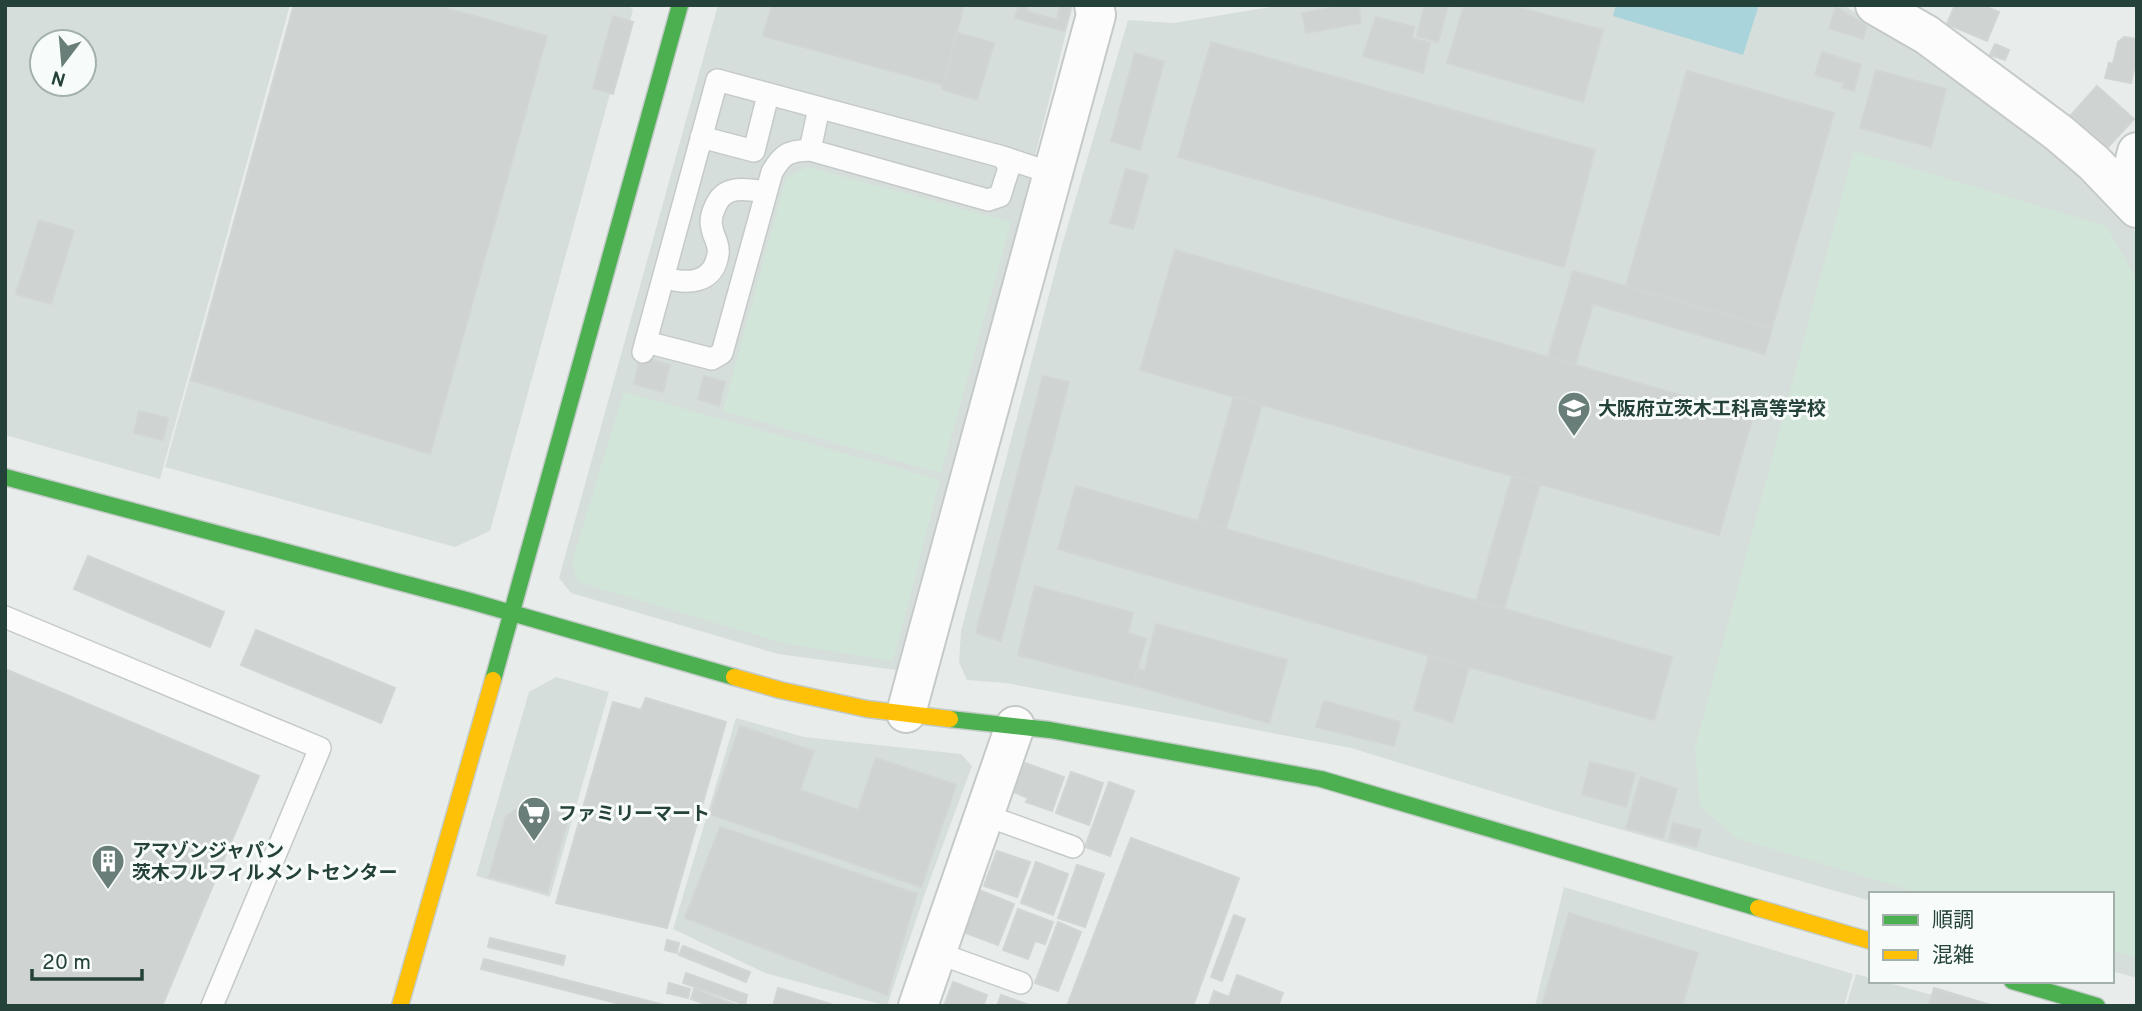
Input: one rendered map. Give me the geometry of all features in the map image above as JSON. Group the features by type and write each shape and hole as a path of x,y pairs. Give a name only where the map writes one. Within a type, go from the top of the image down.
{"street":[{"path":"400,1006 513,614 680,5"},
{"path":"906,713 1096,15 1094,5"},
{"path":"1875,5 1933,20 2094,163 2131,202"},
{"path":"2131,202 2137,152"},
{"path":"5,477 513,614 780,690 867,709 1015,726 1321,779 1869,940"},
{"path":"918,1006 1015,726"},
{"path":"2019,983 2097,1006"}],"lane":[{"path":"1003,157 1009,168 1000,196 988,200 810,150 791,151 778,161 772,172 722,353 712,359 645,347 717,80 1003,157 1051,173"},
{"path":"701,137 754,150 768,95"},
{"path":"810,150 819,108"},
{"path":"664,277 678,282 703,279 713,268 718,254 712,228 712,214 717,201 725,193 741,188 766,192"},
{"path":"5,617 320,748 212,1006"},
{"path":"985,815 1073,848"},
{"path":"935,952 1021,983"}],"shaded area":[{"path":"5,5 290,5 160,479 5,435"},
{"path":"293,5 629,5 633,10 490,531 455,547 165,467"},
{"path":"718,5 1073,5 1019,220 896,670 778,654 571,593 559,578"},
{"name":"大阪府立茨木工科高等学校","path":"1283,5 1843,5 1924,53 2068,156 2136,232 2137,978 2114,972 2114,892 1869,892 1869,900 1556,811 1351,748 1006,683 967,680 959,662 961,631 1062,245 1128,20 1174,23"},
{"path":"556,677 609,692 550,897 476,876 529,692"},
{"path":"736,718 804,737 961,754 972,766 887,1006 765,973 673,929"},
{"path":"1564,887 1853,974 1844,1006 1535,1006"},
{"path":"1856,974 1869,977 1869,983 1888,983 1973,1006 1846,1006"}],"green space":[{"path":"1854,151 2106,226 2137,280 2137,958 2114,951 2114,892 1916,892 1736,838 1700,806 1695,748"},
{"path":"807,167 1011,222 941,473 723,411 786,178"},
{"path":"624,392 940,480 893,661 783,643 578,582 572,562"}],"water":[{"path":"1616,5 1759,5 1743,55 1613,16"}],"building":[{"path":"294,5 434,5 547,36 430,454 191,380"},
{"path":"772,5 964,5 943,85 763,36"},
{"path":"1019,5 1028,5 1026,11 1057,20 1060,5 1070,5 1064,31 1015,18"},
{"path":"1359,5 1361,23 1306,33 1302,13"},
{"path":"1425,5 1448,5 1438,42 1417,36"},
{"path":"1464,5 1509,5 1603,30 1583,102 1447,63"},
{"path":"1955,5 1982,5 1999,12 1987,41 1947,24"},
{"path":"1836,7 1867,26 1863,39 1829,28"},
{"path":"613,16 633,22 613,94 593,88"},
{"path":"1376,17 1414,27 1412,38 1430,43 1423,73 1363,56"},
{"path":"957,33 994,43 977,100 942,89"},
{"path":"2124,37 2137,39 2137,56 2131,83 2105,78 2109,63 2113,64 2118,42"},
{"path":"1211,42 1595,150 1564,267 1178,157"},
{"path":"1995,44 2009,50 2005,60 1990,55"},
{"path":"1822,52 1861,65 1854,91 1842,88 1844,83 1815,75"},
{"path":"1135,53 1164,62 1140,150 1111,141"},
{"path":"1876,70 1946,89 1931,147 1860,128"},
{"path":"1687,71 1834,113 1772,328 1626,286"},
{"path":"2097,86 2134,119 2108,147 2071,115"},
{"path":"1126,169 1148,175 1133,229 1110,223"},
{"path":"39,220 74,231 51,304 16,294"},
{"path":"1175,250 1753,416 1719,535 1140,370"},
{"path":"1573,271 1772,328 1765,354 1593,304 1575,365 1548,357"},
{"path":"640,357 670,365 663,392 634,384"},
{"path":"704,376 725,382 719,406 698,399"},
{"path":"1043,376 1069,382 1001,641 976,633"},
{"path":"1234,396 1262,404 1226,529 1198,521"},
{"path":"139,411 168,418 163,440 134,433"},
{"path":"1512,476 1540,484 1504,609 1476,601"},
{"path":"1076,486 1672,657 1654,720 1058,549"},
{"path":"88,556 224,612 210,647 74,589"},
{"path":"1035,586 1133,613 1128,633 1146,639 1133,685 1018,655"},
{"path":"1156,624 1287,660 1269,723 1133,685 1138,669 1145,671"},
{"path":"256,630 395,688 381,723 241,665"},
{"path":"1429,655 1469,667 1453,722 1414,710"},
{"name":"アマゾンジャパン 茨木フルフィルメントセンター","path":"5,669 259,776 162,1006 5,1006"},
{"path":"646,698 726,722 667,928 556,903 613,702 641,710"},
{"path":"1324,701 1400,722 1394,746 1316,727"},
{"path":"740,726 814,751 800,790 858,810 876,758 956,785 921,887 710,814"},
{"path":"1590,762 1635,773 1626,807 1582,794"},
{"path":"1025,763 1064,777 1052,811 1026,802 1028,798 1014,792"},
{"path":"1071,772 1103,783 1089,825 1056,813"},
{"path":"1641,777 1677,789 1663,838 1626,828"},
{"path":"1109,782 1134,791 1110,856 1085,847"},
{"path":"525,803 569,816 547,893 489,877 506,816"},
{"path":"1673,823 1701,830 1696,847 1669,840"},
{"path":"720,827 917,894 887,995 685,918"},
{"path":"1131,838 1239,878 1193,1006 1067,1006"},
{"path":"997,851 1030,862 1017,897 984,886"},
{"path":"1036,862 1068,874 1053,915 1021,903"},
{"path":"1077,865 1104,874 1085,927 1058,918"},
{"path":"979,890 1014,904 998,945 963,932"},
{"path":"1018,909 1053,922 1045,944 1035,941 1028,959 1003,950"},
{"path":"1569,913 1698,953 1682,1006 1542,1006"},
{"path":"1234,915 1245,919 1222,981 1211,977"},
{"path":"1058,922 1081,932 1058,991 1035,983"},
{"path":"490,938 565,956 563,965 488,947"},
{"path":"667,940 679,943 677,953 665,950"},
{"path":"683,946 750,972 746,982 679,955"},
{"path":"484,959 668,1006 628,1006 481,969"},
{"path":"686,973 747,995 745,1005 683,983"},
{"path":"1237,975 1283,993 1278,1006 1209,1006 1214,991 1229,997"},
{"path":"953,982 987,995 983,1006 944,1006"},
{"path":"669,983 690,989 688,998 667,993"},
{"path":"778,988 837,1006 773,1006"},
{"path":"1934,988 1994,1006 1929,1006"},
{"path":"694,989 739,1006 710,1006 691,999"},
{"path":"1001,995 1032,1006 997,1006"}],"traffic: fast":[{"path":"493,680 680,5"},
{"path":"5,477 470,601 734,677"},
{"path":"950,719 1050,730 1321,779 1758,908"},
{"path":"2019,983 2097,1006"}],"traffic: slow":[{"path":"734,677 867,709 950,719"},
{"path":"400,1006 493,680"},
{"path":"1758,908 1869,940"}],"place":[{"name":"大阪府立茨木工科高等学校","path":"1574,438"},
{"name":"ファミリーマート","path":"534,843"},
{"name":"アマゾンジャパン 茨木フルフィルメントセンター","path":"108,891"}]}
